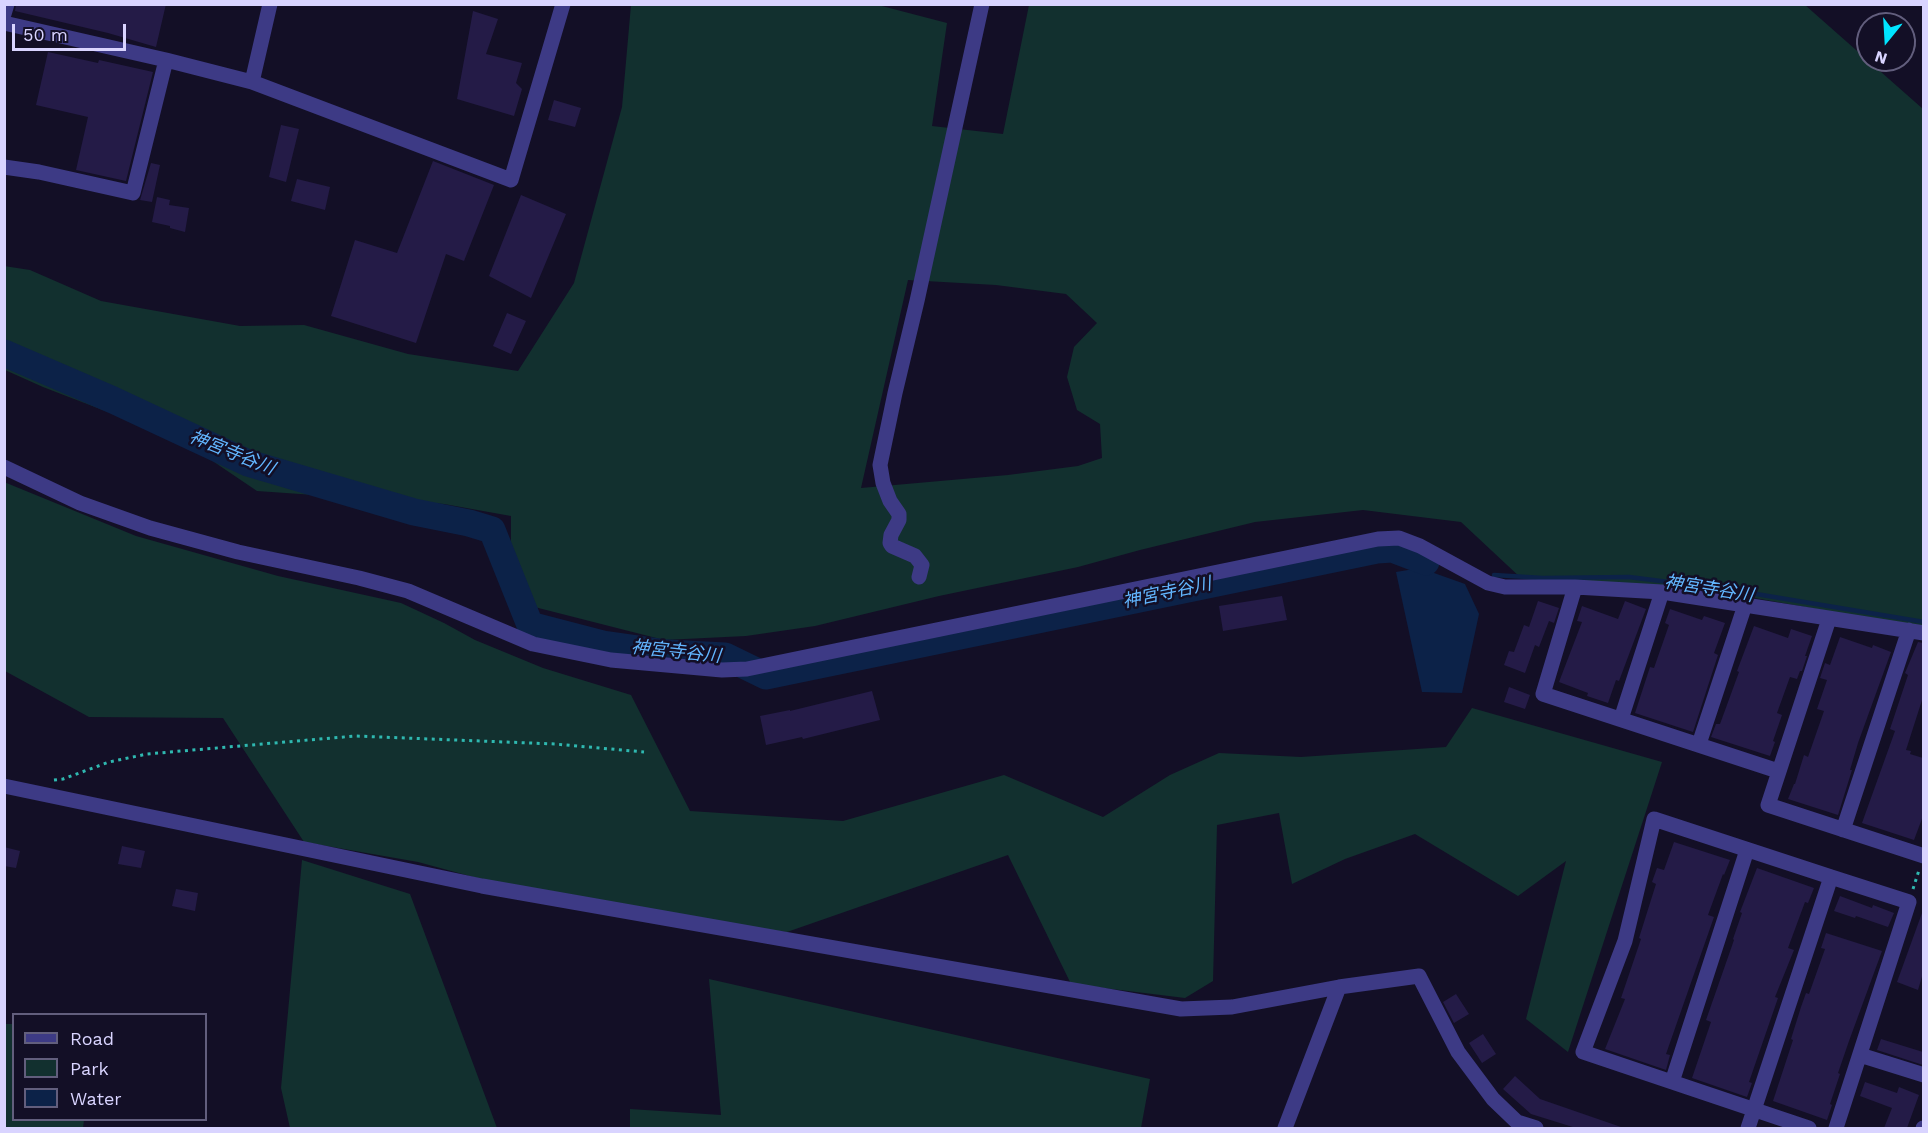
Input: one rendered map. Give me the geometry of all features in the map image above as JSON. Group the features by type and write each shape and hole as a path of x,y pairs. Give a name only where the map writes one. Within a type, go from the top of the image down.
{"street":[{"path":"4,14 7,4"},
{"path":"252,82 270,4"},
{"path":"4,23 252,82 511,180 562,4"},
{"path":"918,577 922,565 919,559 890,543 899,514 886,492 880,465 982,4"},
{"path":"4,167 133,192 166,60"},
{"path":"4,467 80,503 150,528 238,552 408,591 533,644 611,660 722,670 747,669 1378,539 1399,538 1420,546 1488,583 1505,587 1575,587 1662,592 1916,632 1843,830"},
{"path":"1575,587 1543,694 1778,771"},
{"path":"1620,719 1662,592"},
{"path":"1699,744 1745,604"},
{"path":"1829,619 1768,805 1843,830 1922,862"},
{"path":"4,786 482,886 1181,1009 1232,1006 1419,976 1458,1052 1493,1099 1517,1122 1536,1128"},
{"path":"1809,1128 1583,1052 1625,941 1654,819 1909,902 1836,1128"},
{"path":"1672,1082 1747,850"},
{"path":"1748,1128 1831,877"},
{"path":"1285,1128 1340,987"},
{"path":"1860,1055 1923,1075"}],"path":[{"path":"53,781 109,762 147,754 355,736 555,744 644,752"},
{"path":"1909,902 1922,862"}],"green space":[{"path":"631,5 878,5 947,23 932,126 1003,134 1029,5 1805,5 1856,50 1856,72 1881,72 1923,109 1923,628 1704,589 1522,579 1461,522 1363,510 1255,522 1078,567 939,596 815,626 746,636 664,640 511,601 511,516 444,504 257,491 183,441 5,370 4,266 30,270 101,301 240,326 304,325 408,354 518,371 574,283 622,107","holes":["908,280 996,285 1066,294 1097,323 1074,347 1067,377 1077,410 1100,424 1102,458 1078,466 1008,475 861,488"]},
{"path":"4,482 136,536 278,576 401,603 475,640 543,668 631,695 690,811 843,821 1004,775 1103,817 1170,775 1219,753 1301,757 1446,747 1472,708 1662,762 1568,1052 1526,1019 1566,861 1518,896 1415,834 1345,859 1292,884 1279,813 1217,825 1213,981 1185,998 1071,984 1008,855 787,932 599,911 418,862 304,842 223,718 89,717 5,671"},
{"path":"302,860 410,894 497,1128 290,1128 281,1088"},
{"path":"709,979 1150,1079 1141,1128 630,1128 630,1109 721,1115"},
{"path":"5,1024 12,1024 12,1121 84,1121 83,1128 5,1128"}],"water":[{"path":"1420,568 1465,584 1479,614 1462,693 1422,692 1396,572"}],"building":[{"path":"16,4 166,4 156,47 15,11"},
{"path":"473,11 498,19 486,54 522,63 516,83 522,89 514,116 457,99"},
{"path":"48,52 153,72 126,181 76,170 88,117 36,105"},
{"path":"554,100 581,108 575,127 548,120"},
{"path":"281,125 299,129 286,182 269,177"},
{"path":"433,161 494,185 464,261 446,254 416,343 331,316 355,240 397,253"},
{"path":"151,163 160,165 152,202 140,200"},
{"path":"297,179 330,187 325,210 291,201"},
{"path":"521,195 566,214 531,298 489,276"},
{"path":"157,197 170,200 169,205 189,208 185,232 152,222"},
{"path":"507,313 526,321 511,354 493,346"},
{"path":"1282,596 1287,620 1223,631 1219,606"},
{"path":"1538,601 1559,608 1554,623 1549,621 1539,647 1535,645 1525,673 1504,665 1509,651 1514,652 1524,625 1529,627"},
{"path":"1625,601 1646,609 1619,681 1616,680 1608,703 1587,696 1588,693 1559,682 1582,622 1577,621 1582,606 1618,619"},
{"path":"1670,609 1702,620 1704,616 1725,623 1714,653 1718,655 1693,732 1635,713 1650,667 1654,668 1669,625 1665,623"},
{"path":"1754,626 1788,638 1791,629 1812,636 1802,671 1797,679 1790,677 1777,713 1782,715 1770,756 1711,737 1716,724 1720,724"},
{"path":"1840,637 1891,652 1858,743 1838,815 1788,799 1804,755 1808,757 1824,711 1817,709 1827,680 1820,678 1825,663 1830,665"},
{"path":"1918,642 1923,643 1923,697 1906,750 1911,751 1910,754 1923,758 1923,816 1914,840 1862,823 1895,731 1890,729 1908,675 1905,673"},
{"path":"1509,687 1530,695 1525,709 1504,702"},
{"path":"872,691 880,720 803,739 802,737 766,745 760,716"},
{"path":"1674,842 1730,860 1708,915 1714,917 1666,1054 1670,1055 1666,1070 1605,1049 1625,999 1621,998 1641,939 1639,938 1656,884 1652,882 1657,868 1664,870"},
{"path":"122,846 145,851 141,868 118,864"},
{"path":"4,847 20,851 16,868 4,866"},
{"path":"1757,868 1814,888 1808,903 1805,902 1788,948 1794,950 1775,997 1778,998 1749,1082 1752,1083 1747,1097 1692,1078 1711,1022 1706,1020 1734,940 1742,913 1740,912"},
{"path":"176,889 198,893 195,911 172,906"},
{"path":"1840,896 1872,908 1873,905 1894,913 1888,927 1834,911"},
{"path":"1922,913 1923,973 1918,990 1897,982"},
{"path":"1826,933 1882,951 1838,1073 1840,1074 1827,1120 1773,1101 1801,1007 1806,993 1809,994 1825,949 1821,948"},
{"path":"1456,994 1469,1014 1454,1023 1443,1002"},
{"path":"1483,1034 1496,1054 1482,1063 1469,1043"},
{"path":"1881,1039 1923,1052 1923,1065 1877,1050"},
{"path":"1515,1076 1540,1099 1621,1128 1576,1128 1531,1114 1503,1089"},
{"path":"1865,1082 1897,1093 1899,1087 1919,1095 1907,1128 1884,1128 1892,1108 1860,1096"}],"waterway":[{"name":"神宮寺谷川","path":"4,353 113,400 248,463 414,512 492,530 530,625 603,644 667,653 725,656 766,676 1377,550 1392,549 1426,562"},
{"name":"神宮寺谷川","path":"1494,575 1543,578 1629,577 1732,590 1924,622"}]}
